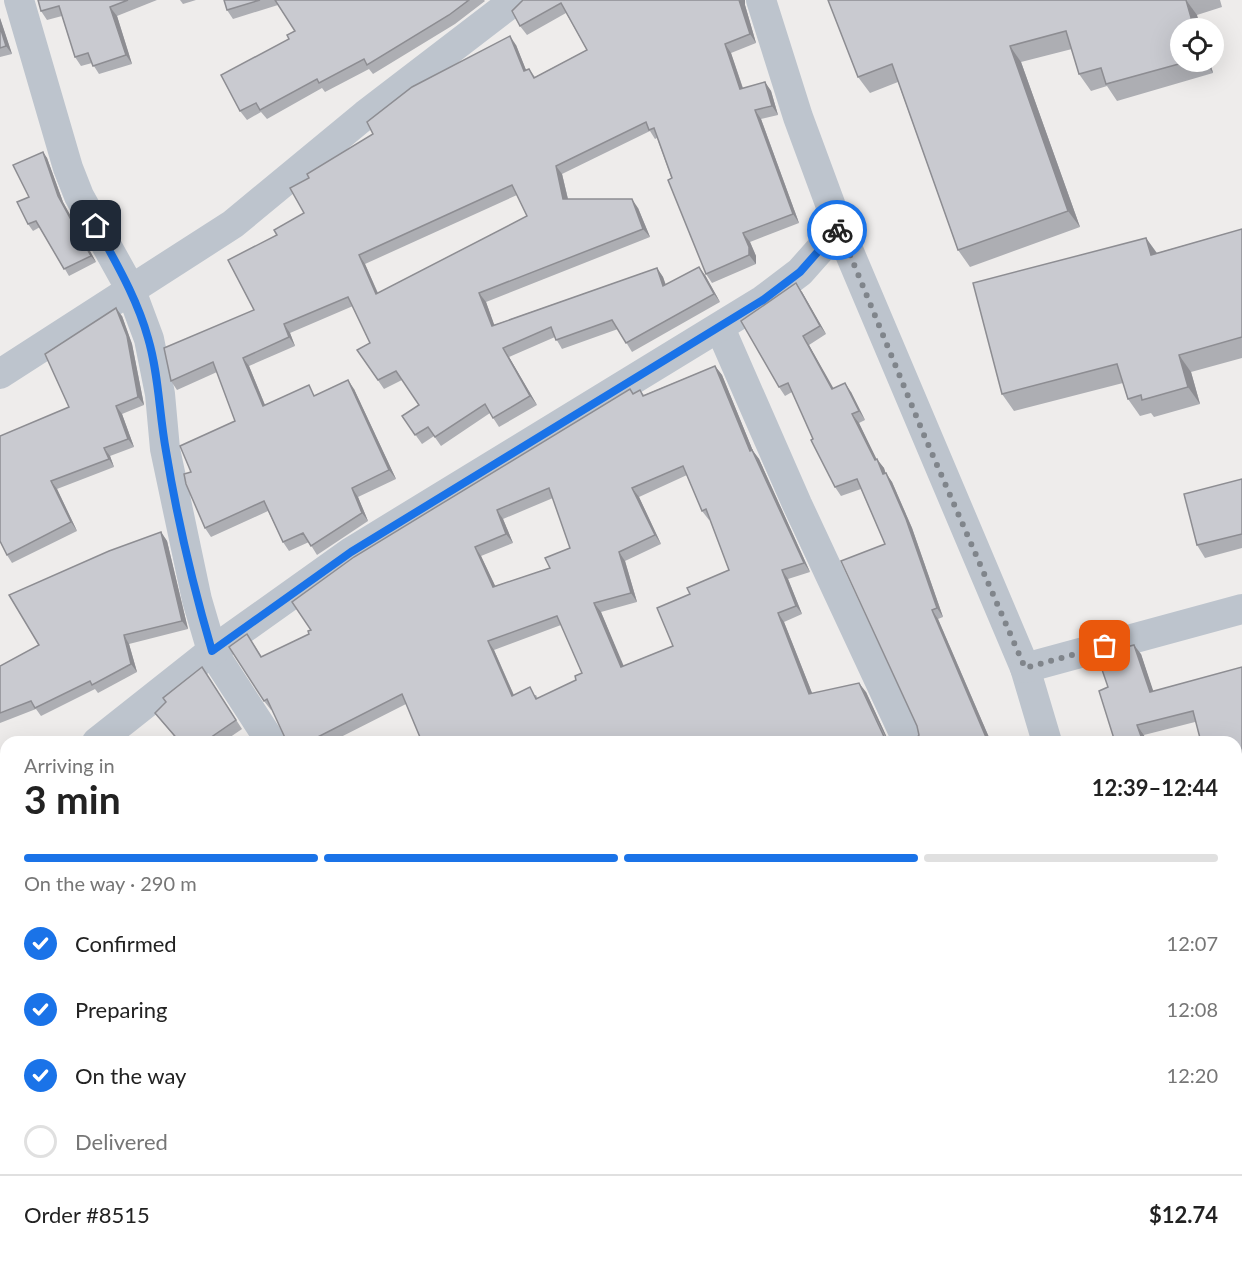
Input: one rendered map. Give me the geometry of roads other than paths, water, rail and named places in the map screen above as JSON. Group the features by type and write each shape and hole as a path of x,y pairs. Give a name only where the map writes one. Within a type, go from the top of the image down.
{"street":[{"path":"19,0 79,196 130,288 149,339 160,394 165,449 197,600 212,651 267,736"},
{"path":"0,374 232,224 365,115 515,0"},
{"path":"761,0 798,117 839,228 924,435 1025,668 1045,736"},
{"path":"105,736 212,651 351,552 720,328 800,272 839,228"},
{"path":"720,328 797,504 905,736"},
{"path":"1025,668 1242,609"}]}
